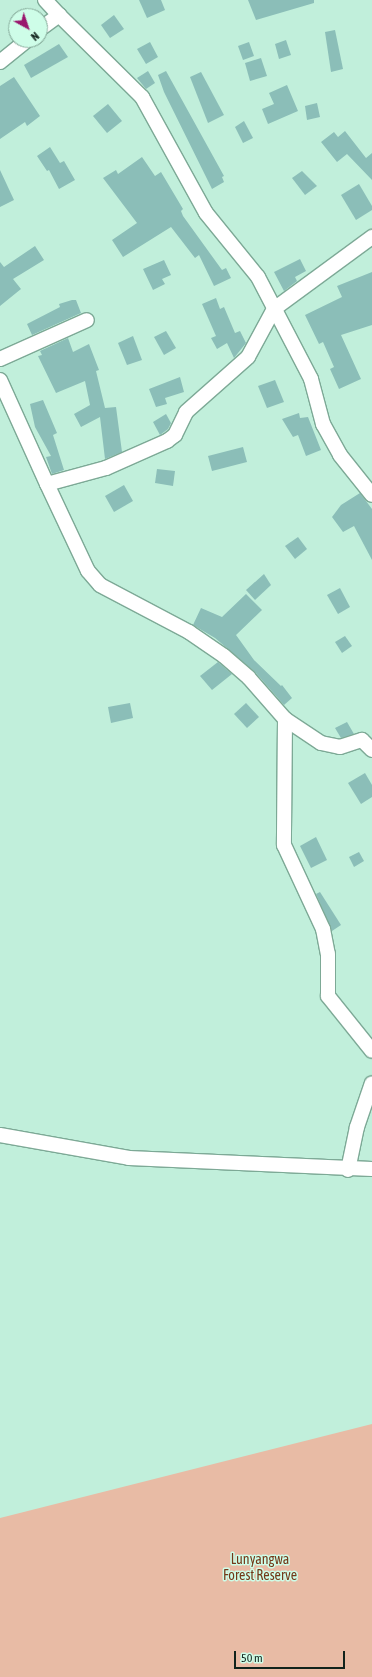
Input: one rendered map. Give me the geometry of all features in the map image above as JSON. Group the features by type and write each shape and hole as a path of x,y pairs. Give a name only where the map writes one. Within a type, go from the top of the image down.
{"street":[{"path":"45,0 142,97 206,213 258,277 311,379 323,424 340,454 372,495"},
{"path":"48,23 59,15"},
{"path":"0,62 17,48"},
{"path":"47,484 106,468 167,441 178,431 180,421 186,412 248,357 274,309 372,238"},
{"path":"0,359 87,320"},
{"path":"0,380 88,571 100,585 189,632 224,656 249,678 285,719 329,746 340,746 362,740 372,750"},
{"path":"285,719 284,845 322,929 328,954 328,996 372,1052"},
{"path":"348,1170 357,1127 372,1083"},
{"path":"0,1135 129,1158 323,1166 348,1170 372,1170"}],"green space":[{"name":"Lunyangwa Forest Reserve","path":"372,1424 372,1677 0,1677 0,1518"}],"building":[{"path":"139,0 161,0 165,10 147,18"},
{"path":"248,0 314,0 314,3 256,20"},
{"path":"114,15 124,29 110,38 101,25"},
{"path":"335,30 343,69 331,72 325,32"},
{"path":"286,40 291,55 279,59 275,44"},
{"path":"150,42 158,57 146,64 137,49"},
{"path":"249,42 254,56 243,60 238,46"},
{"path":"59,44 68,57 31,78 24,65"},
{"path":"261,58 267,76 250,81 245,63"},
{"path":"148,71 155,83 146,89 137,78"},
{"path":"166,71 224,176 222,177 224,182 212,189 164,92 158,75"},
{"path":"201,72 224,115 208,123 190,77"},
{"path":"14,77 40,116 27,126 25,122 0,139 0,86"},
{"path":"287,85 298,111 268,124 262,109 274,104 269,93"},
{"path":"317,103 320,117 307,120 305,106"},
{"path":"108,104 122,121 107,133 93,116"},
{"path":"244,121 253,138 243,143 235,127"},
{"path":"345,131 366,158 372,153 372,180 347,154 337,162 321,142 334,132 338,137"},
{"path":"50,147 60,163 64,161 75,180 59,189 49,170 47,171 37,156"},
{"path":"142,157 155,176 161,172 183,209 181,211 183,216 222,270 226,268 231,278 214,286 199,255 195,258 171,227 123,257 112,240 137,223 103,178 116,170 118,174"},
{"path":"0,170 14,200 0,207"},
{"path":"302,171 317,186 305,195 292,178"},
{"path":"359,184 372,206 372,210 356,220 341,195"},
{"path":"35,246 44,260 13,279 21,289 0,306 0,262 4,267"},
{"path":"300,259 306,271 295,277 297,281 284,291 274,272"},
{"path":"164,260 171,275 162,279 165,284 153,290 143,269"},
{"path":"372,272 372,325 341,335 361,379 339,389 330,369 334,367 323,342 319,344 305,315 342,297 337,286"},
{"path":"216,298 220,309 224,307 235,333 240,331 246,343 234,358 227,343 217,349 211,338 216,336 202,304"},
{"path":"76,300 81,313 32,335 27,324 60,307 59,304"},
{"path":"166,331 176,348 164,355 154,337"},
{"path":"133,336 142,360 127,365 118,343"},
{"path":"68,338 73,352 89,344 99,370 96,371 105,408 116,407 122,452 105,459 100,417 81,427 74,414 90,405 85,381 56,393 38,356 42,355 40,351"},
{"path":"180,377 184,392 165,398 167,404 156,407 149,389"},
{"path":"275,380 284,402 267,408 258,386"},
{"path":"43,400 57,433 53,435 64,470 52,474 46,457 51,456 35,427 30,404"},
{"path":"299,413 300,418 308,417 321,450 306,456 298,435 293,437 282,419"},
{"path":"166,414 171,423 168,429 160,435 153,422"},
{"path":"243,447 247,462 212,471 208,456"},
{"path":"157,469 175,471 173,486 155,483"},
{"path":"124,485 133,501 114,512 105,496"},
{"path":"360,493 372,509 372,560 354,526 343,532 332,517 341,505"},
{"path":"298,537 307,549 295,559 285,546"},
{"path":"264,574 271,585 255,600 246,590"},
{"path":"340,588 350,607 338,614 327,595"},
{"path":"246,594 262,610 236,635 254,660 281,686 282,685 292,698 284,705 255,672 215,638 193,625 201,608 222,617"},
{"path":"345,636 352,646 342,653 335,642"},
{"path":"218,662 232,674 212,690 200,676"},
{"path":"130,703 133,718 111,723 108,707"},
{"path":"246,703 259,717 247,728 234,714"},
{"path":"347,722 354,734 341,738 335,728"},
{"path":"365,773 372,785 372,797 361,804 348,783"},
{"path":"316,837 327,860 311,868 300,846"},
{"path":"359,852 364,861 354,867 349,857"},
{"path":"320,892 341,925 332,931 316,894"}]}
